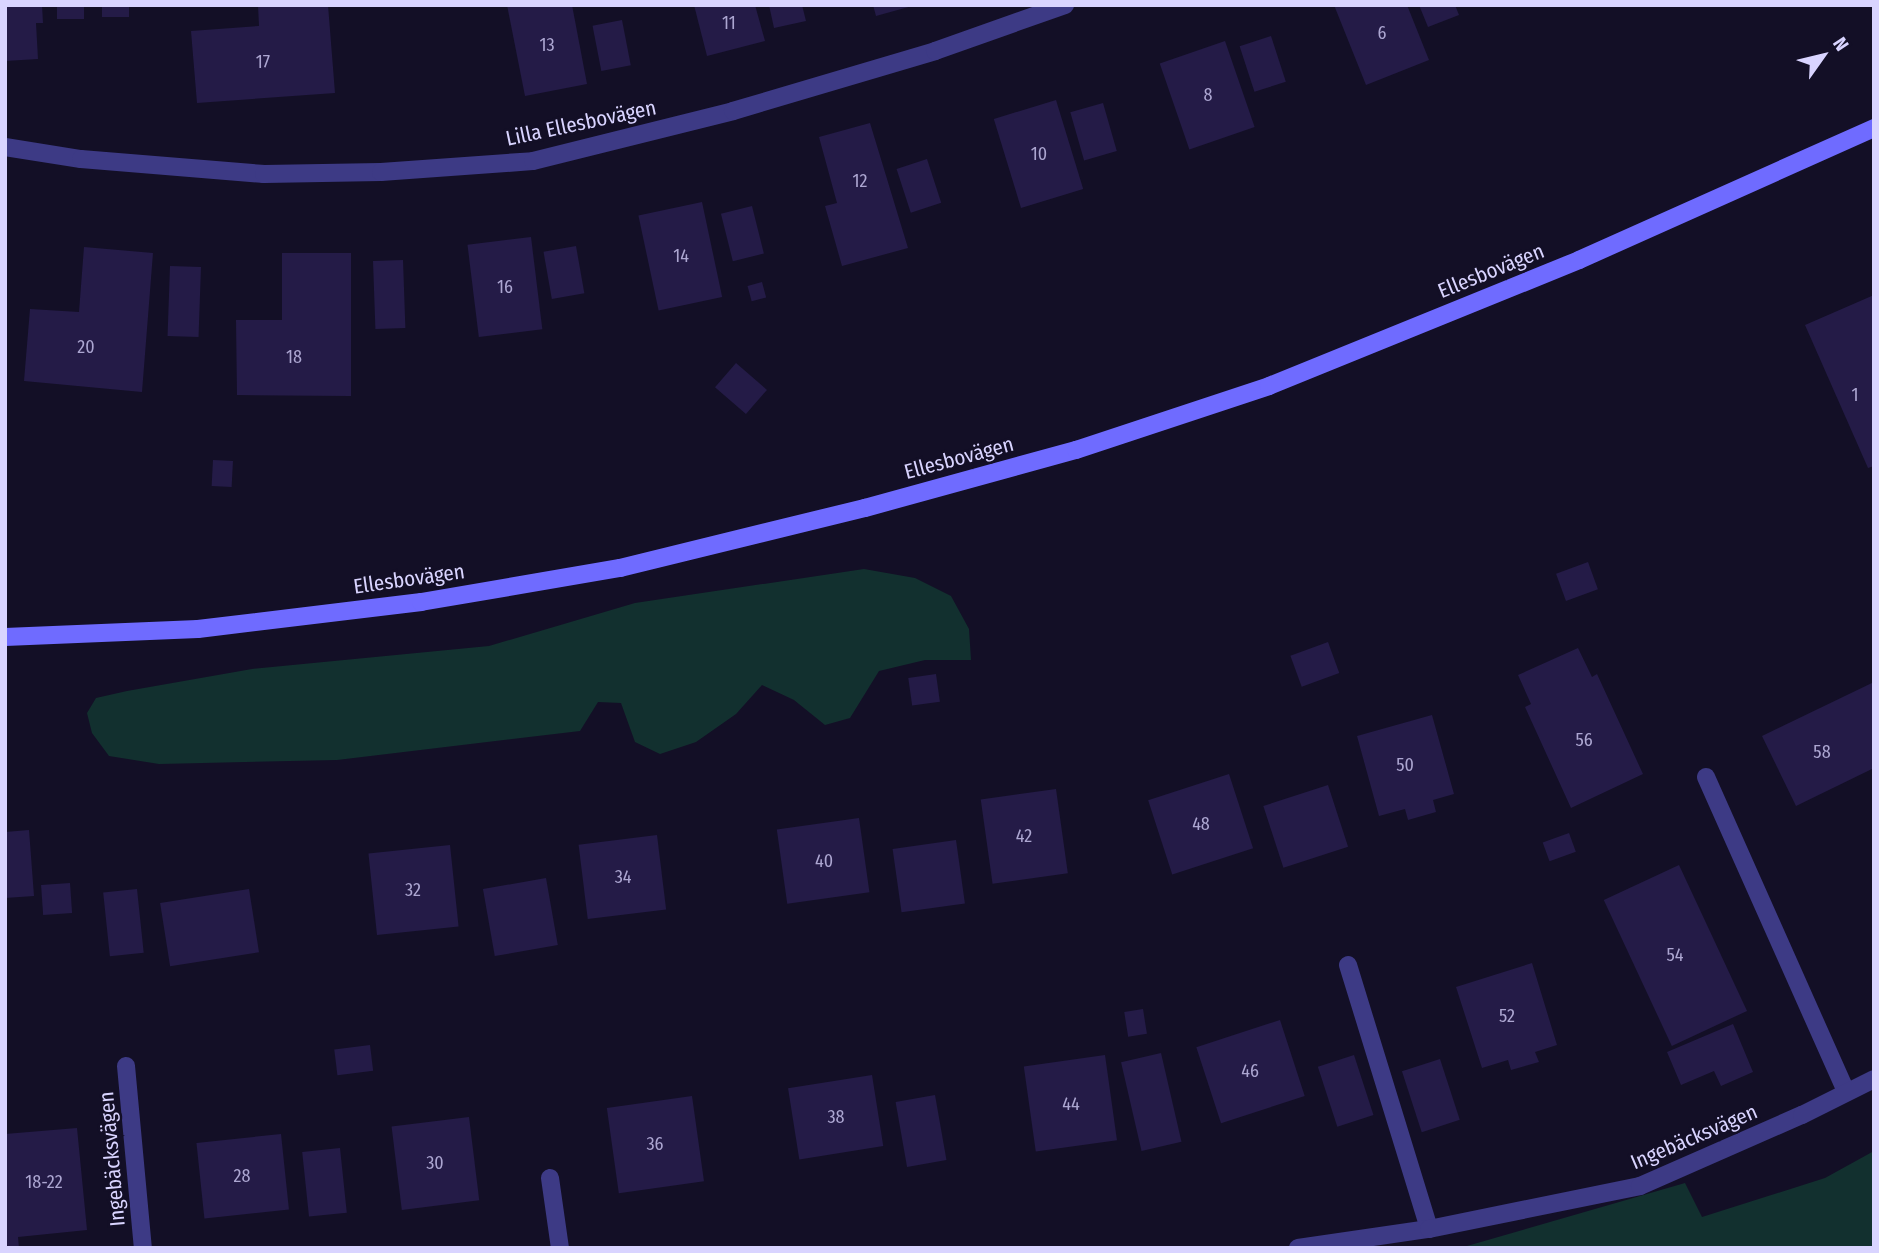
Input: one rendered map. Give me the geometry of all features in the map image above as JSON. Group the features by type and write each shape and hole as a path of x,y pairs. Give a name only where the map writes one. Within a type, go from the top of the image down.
{"main road":[{"name":"Ellesbovägen","path":"5,637 198,629 421,602 620,568 865,508 1076,450 1269,386 1579,260 1874,128"}],"street":[{"name":"Lilla Ellesbovägen","path":"5,147 81,159 264,174 382,172 533,161 804,90 935,51 1065,5"},
{"path":"1706,776 1846,1092"},
{"path":"1348,965 1429,1229"},
{"name":"Ingebäcksvägen","path":"126,1066 143,1248"},
{"name":"Ingebäcksvägen","path":"1298,1248 1401,1240 1429,1229 1640,1186 1874,1079"},
{"path":"550,1178 560,1248"}],"green space":[{"path":"864,569 915,578 951,596 969,629 971,660 925,660 879,671 850,718 825,725 794,700 762,685 736,714 696,742 660,754 635,742 621,703 598,702 580,731 337,760 159,764 109,756 92,733 87,713 96,698 127,691 252,669 489,646 635,603"},
{"path":"1874,1151 1874,1248 1460,1248 1685,1183 1702,1217 1825,1178"}],"building":[{"path":"5,5 42,5 43,23 36,23 38,59 5,61"},
{"path":"57,5 84,5 84,19 57,19"},
{"path":"102,5 129,5 129,17 102,17"},
{"path":"258,5 328,5 335,93 197,103 191,31 259,26"},
{"path":"507,5 572,5 587,84 525,96"},
{"path":"694,5 755,5 765,41 707,56"},
{"path":"769,5 802,5 806,21 774,28"},
{"path":"873,5 912,5 912,6 876,16"},
{"path":"1334,5 1407,5 1429,60 1366,85"},
{"path":"1419,5 1455,5 1459,15 1428,27"},
{"path":"622,20 631,65 601,71 593,26"},
{"path":"1271,36 1286,82 1254,92 1240,46"},
{"path":"1225,41 1255,127 1189,150 1160,63"},
{"path":"1056,100 1083,189 1021,208 994,119"},
{"path":"1103,103 1117,151 1084,160 1070,112"},
{"path":"870,123 908,248 842,266 825,206 837,203 819,137"},
{"path":"927,159 941,203 911,213 897,169"},
{"path":"702,202 722,297 659,310 638,216"},
{"path":"752,206 764,254 733,261 721,214"},
{"path":"531,237 542,329 479,337 467,245"},
{"path":"576,246 584,293 552,299 544,252"},
{"path":"84,247 153,253 142,392 24,381 30,309 79,312"},
{"path":"282,253 351,253 351,396 237,395 236,320 282,320"},
{"path":"403,260 405,328 375,329 373,261"},
{"path":"170,266 201,267 199,337 168,336"},
{"path":"762,282 766,297 752,301 748,286"},
{"path":"1874,295 1874,466 1868,468 1805,325"},
{"path":"736,363 767,390 746,414 715,387"},
{"path":"213,460 233,461 232,487 212,486"},
{"path":"1588,562 1598,589 1566,601 1556,574"},
{"path":"1328,642 1339,673 1302,687 1290,656"},
{"path":"1578,648 1592,677 1597,674 1643,774 1571,808 1525,707 1531,704 1518,675"},
{"path":"936,674 940,702 912,706 908,678"},
{"path":"1874,682 1874,768 1796,806 1762,736"},
{"path":"1432,715 1454,794 1433,800 1436,812 1408,820 1405,809 1379,816 1357,736"},
{"path":"1229,774 1253,848 1172,874 1148,800"},
{"path":"1328,785 1348,847 1283,868 1263,806"},
{"path":"1056,789 1068,873 993,884 981,800"},
{"path":"859,818 869,892 787,904 777,830"},
{"path":"29,830 34,896 5,898 5,832"},
{"path":"1569,833 1576,852 1550,861 1543,843"},
{"path":"657,835 666,909 588,919 579,845"},
{"path":"956,840 965,903 902,912 893,849"},
{"path":"450,845 459,927 377,935 368,854"},
{"path":"1679,865 1747,1011 1672,1046 1604,900"},
{"path":"546,878 558,945 495,956 483,889"},
{"path":"70,883 72,913 43,915 41,885"},
{"path":"137,889 144,953 110,956 103,893"},
{"path":"249,889 259,952 170,966 160,903"},
{"path":"1532,963 1557,1045 1535,1052 1539,1062 1511,1070 1508,1060 1482,1068 1456,987"},
{"path":"1143,1009 1147,1034 1128,1037 1124,1012"},
{"path":"1280,1020 1305,1096 1221,1123 1196,1047"},
{"path":"1733,1024 1753,1072 1721,1086 1714,1071 1681,1085 1667,1052"},
{"path":"370,1045 373,1071 337,1075 334,1049"},
{"path":"1161,1053 1181,1142 1142,1151 1121,1062"},
{"path":"1105,1055 1117,1140 1036,1152 1024,1066"},
{"path":"1354,1055 1373,1115 1337,1127 1318,1067"},
{"path":"1440,1059 1460,1120 1422,1132 1402,1071"},
{"path":"872,1075 883,1146 799,1159 788,1088"},
{"path":"935,1095 946,1160 907,1167 896,1102"},
{"path":"692,1096 704,1181 619,1193 607,1108"},
{"path":"469,1117 479,1200 402,1210 392,1127"},
{"path":"77,1128 87,1230 18,1237 19,1248 5,1248 5,1134"},
{"path":"281,1134 289,1210 204,1218 196,1143"},
{"path":"340,1148 347,1213 309,1217 302,1152"}]}
